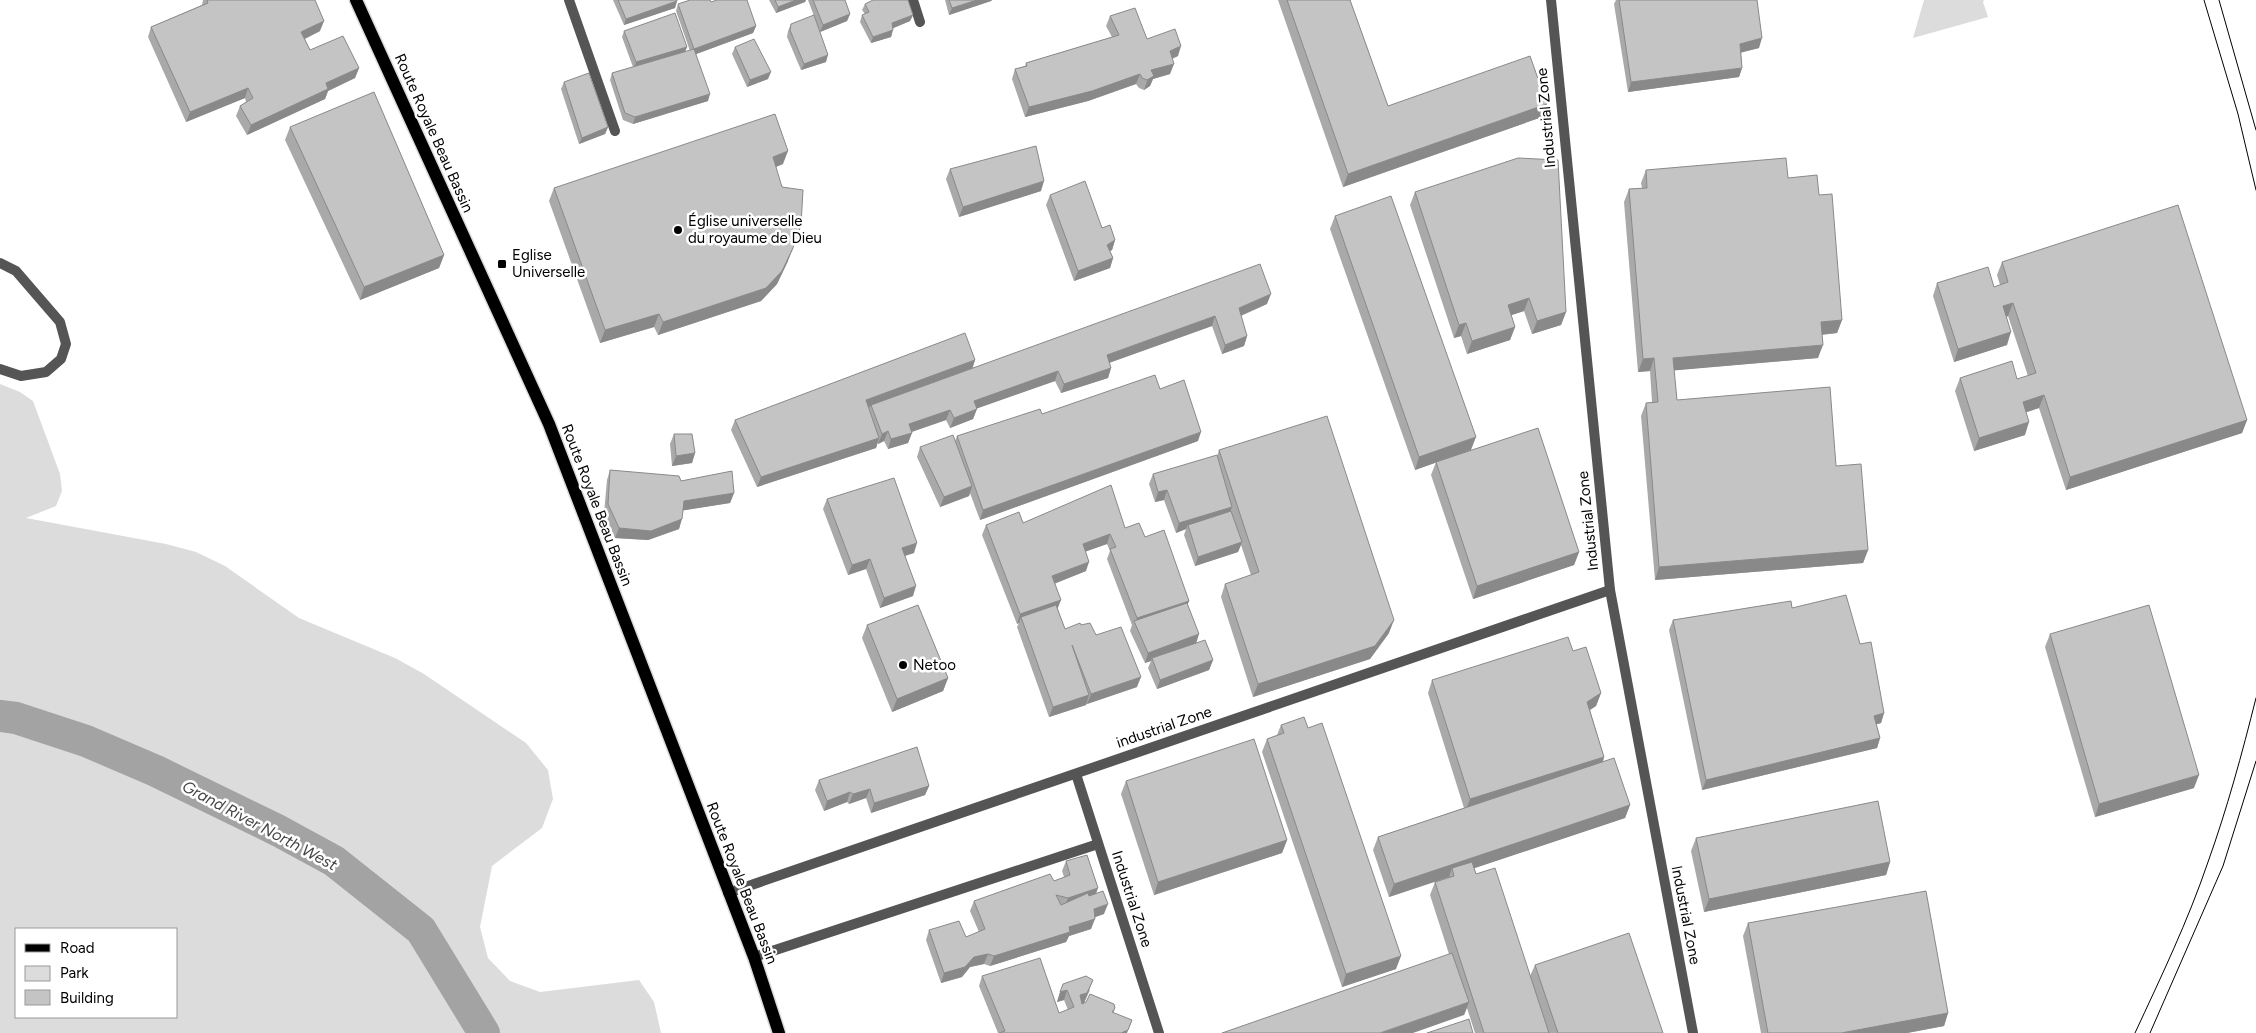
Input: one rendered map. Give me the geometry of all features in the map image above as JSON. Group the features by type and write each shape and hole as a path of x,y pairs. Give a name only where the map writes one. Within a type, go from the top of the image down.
{"main road":[{"name":"Route Royale Beau Bassin","path":"356,0 549,424 754,957 779,1033"}],"street":[{"path":"569,0 615,130"},
{"path":"914,0 920,22"},
{"name":"Industrial Zone","path":"1550,0 1610,590 1693,1033"},
{"path":"0,263 16,271 60,322 66,344 61,359 46,372 21,376 0,369"},
{"name":"industrial Zone","path":"728,893 1610,590"},
{"name":"Industrial Zone","path":"1076,774 1159,1033"},
{"path":"754,957 1098,844"}],"green space":[{"path":"1924,0 1984,0 1988,17 1913,38"},
{"path":"0,384 20,392 33,401 60,474 62,491 56,506 26,518 166,544 196,552 225,566 299,618 395,658 424,674 526,743 548,770 553,799 542,828 492,866 480,927 488,958 510,981 540,992 639,980 654,1002 661,1033 0,1033"}],"building":[{"path":"207,0 315,0 324,21 301,32 310,50 343,36 359,68 326,83 328,89 251,125 240,106 253,98 248,88 190,112 151,27 208,3"},
{"path":"618,0 677,0 677,1 626,19"},
{"path":"690,0 710,0 711,2 717,0 747,0 756,26 694,49 678,4"},
{"path":"775,0 796,0 778,7"},
{"path":"813,0 845,0 850,14 823,25"},
{"path":"873,0 908,0 913,15 892,23 893,30 873,37 862,15 869,12 865,4"},
{"path":"949,0 977,0 952,8"},
{"path":"1287,0 1350,0 1388,106 1530,56 1547,104 1348,174"},
{"path":"1619,0 1757,0 1762,38 1740,44 1742,68 1631,82"},
{"path":"1135,8 1147,39 1175,29 1181,46 1170,51 1174,64 1151,70 1154,76 1147,80 1142,78 1140,74 1092,91 1029,107 1015,69 1027,66 1026,63 1119,35 1110,16"},
{"path":"675,13 687,47 636,62 624,31"},
{"path":"814,15 828,55 804,64 790,30 791,24"},
{"path":"754,39 771,72 750,80 735,47"},
{"path":"694,49 710,94 635,117 625,113 612,73"},
{"path":"589,73 608,127 582,138 564,82"},
{"path":"374,92 444,255 364,287 290,127"},
{"name":"Église universelle du royaume de Dieu","path":"775,114 788,151 773,157 782,187 803,190 801,225 782,271 766,288 663,322 659,314 605,330 554,188"},
{"path":"1036,146 1044,181 963,207 950,169"},
{"path":"1518,158 1558,160 1566,312 1537,321 1529,298 1508,305 1515,327 1472,341 1466,323 1459,325 1415,192"},
{"path":"1786,158 1788,178 1817,175 1819,195 1832,194 1842,320 1821,322 1823,345 1673,358 1677,400 1830,387 1836,466 1861,464 1868,550 1659,567 1646,403 1658,402 1654,358 1643,359 1629,189 1647,188 1646,170"},
{"path":"1085,181 1102,228 1110,225 1115,240 1107,245 1113,258 1078,271 1050,195"},
{"path":"1391,196 1476,437 1419,457 1335,216"},
{"path":"2178,205 2247,420 2070,477 2044,395 2023,402 2029,422 1979,438 1960,378 2012,361 2017,379 2036,373 2013,303 2003,306 2011,332 1958,349 1937,283 1988,267 1994,287 2008,282 2002,262"},
{"path":"1260,264 1271,294 1239,308 1247,336 1225,345 1215,316 1107,355 1111,368 1064,384 1058,371 974,401 977,409 954,418 950,410 909,424 912,433 891,439 888,431 882,434 871,405"},
{"path":"965,333 975,360 866,400 879,438 761,477 735,420"},
{"path":"1155,375 1160,389 1184,380 1201,432 983,510 957,436 1040,409 1042,414"},
{"path":"1327,416 1394,620 1375,646 1258,684 1225,584 1259,572 1219,450"},
{"path":"1538,428 1579,552 1477,586 1436,462"},
{"path":"674,434 692,434 695,453 676,456"},
{"path":"953,435 972,486 944,497 920,447"},
{"path":"1217,455 1232,507 1179,523 1167,490 1158,492 1153,474"},
{"path":"610,470 679,476 681,481 732,471 734,493 684,501 682,519 651,531 619,528 608,504"},
{"path":"894,478 917,543 902,548 916,586 884,598 870,559 852,565 827,499"},
{"path":"1111,485 1125,528 1139,523 1145,537 1164,530 1189,601 1137,618 1110,549 1116,547 1110,534 1083,544 1089,562 1052,576 1061,600 1020,614 986,525 1019,512 1023,523"},
{"path":"1231,511 1242,542 1198,557 1188,525"},
{"path":"1846,595 1860,644 1871,642 1884,713 1874,716 1880,738 1706,780 1673,620 1791,601 1792,608"},
{"path":"1187,603 1199,634 1148,653 1134,621"},
{"name":"Netoo","path":"918,605 948,678 897,699 867,625"},
{"path":"1056,605 1065,629 1080,623 1081,625 1090,623 1096,635 1121,627 1141,677 1091,694 1072,645 1089,695 1053,707 1021,617"},
{"path":"2149,605 2199,775 2099,804 2050,634"},
{"path":"1568,637 1573,651 1586,647 1601,693 1587,702 1604,757 1470,799 1432,680"},
{"path":"1205,640 1213,660 1160,680 1152,658"},
{"path":"1304,717 1308,728 1322,723 1401,956 1346,974 1267,739 1284,733 1281,725"},
{"path":"1254,739 1287,840 1158,882 1126,781"},
{"path":"917,747 929,786 874,803 870,789 853,794 850,792 827,801 819,780"},
{"path":"1614,758 1630,805 1394,884 1378,837"},
{"path":"1878,801 1890,862 1709,899 1696,838"},
{"path":"1087,855 1098,888 1068,898 1056,895 1061,905 1088,893 1089,896 1103,891 1108,904 1094,909 1095,919 1069,927 1070,932 994,956 988,954 974,957 965,967 944,973 929,930 959,921 966,937 985,929 974,901 1050,874 1054,881 1070,875 1066,861"},
{"path":"1472,862 1476,874 1495,868 1549,1033 1484,1033 1435,882 1454,876 1452,868"},
{"path":"1926,891 1948,1013 1841,1033 1768,1033 1748,923"},
{"path":"1629,933 1663,1033 1558,1033 1535,965"},
{"path":"1452,953 1469,1002 1380,1033 1222,1033"},
{"path":"1040,958 1059,1013 1074,1007 1067,990 1060,992 1063,984 1086,976 1093,980 1087,993 1080,995 1082,1004 1086,1002 1090,994 1114,1004 1115,1008 1112,1012 1132,1020 1128,1030 1121,1033 999,1033 1005,1031 982,976"},
{"path":"1469,1019 1473,1033 1427,1033"}],"waterway":[{"name":"Grand River North West","path":"0,716 16,718 86,741 156,771 279,831 334,861 421,930 484,1033"}],"tram line":[{"path":"2204,0 2238,114 2256,190"},
{"path":"2219,0 2256,130"},
{"path":"2135,1033 2174,949 2200,884 2228,802 2256,698"},
{"path":"2150,1033 2223,866 2256,761"}],"place":[{"name":"Église universelle du royaume de Dieu","path":"678,230"},
{"name":"Eglise Universelle","path":"502,264"},
{"name":"Netoo","path":"903,665"}]}
